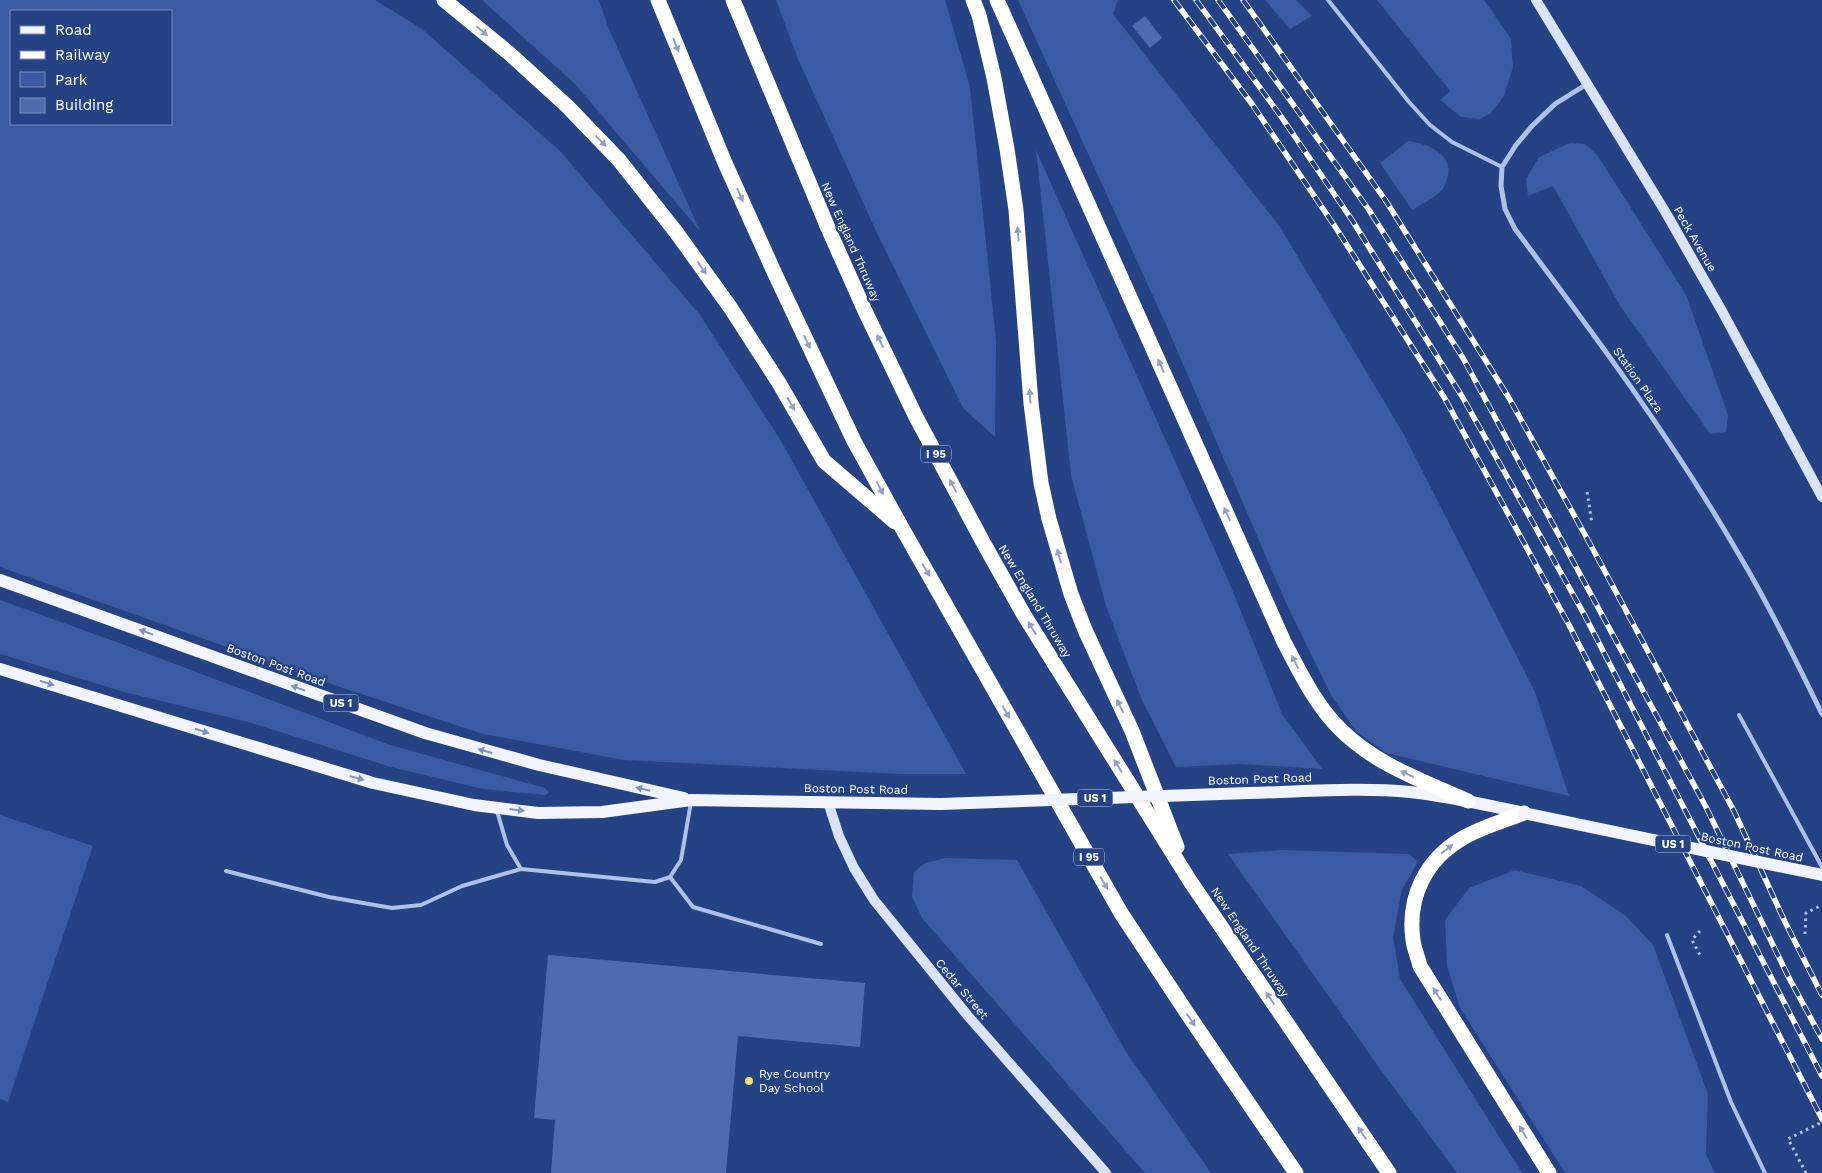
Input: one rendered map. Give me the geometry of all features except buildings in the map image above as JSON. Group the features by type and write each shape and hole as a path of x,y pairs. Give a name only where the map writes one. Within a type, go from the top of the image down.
{"highway":[{"path":"444,0 510,54 567,106 619,160 676,232 730,307 779,383 824,461 902,528"},
{"name":"I 95","path":"658,0 725,163 854,441 1122,913 1192,1021 1296,1173"},
{"name":"New England Thruway","path":"733,0 828,228 865,311 916,417 984,544 1024,615 1190,881 1389,1173"},
{"path":"973,0 979,15 994,78 1010,166 1022,272 1031,403 1041,483 1049,519 1059,559 1074,603 1098,660 1132,731 1190,881"},
{"path":"997,0 1284,642 1302,676 1320,705 1340,729 1369,753 1398,770 1468,801"},
{"path":"1524,813 1464,837 1446,849 1432,863 1421,880 1414,899 1411,920 1413,942 1420,966 1549,1173"}],"main road":[{"name":"Boston Post Road","path":"0,580 425,734 539,765 691,800"},
{"name":"Boston Post Road","path":"0,669 373,783 474,805 538,813 602,812 691,800 941,804 1351,790 1409,792 1468,801 1822,875"}],"street":[{"name":"Peck Avenue","path":"1536,0 1666,213 1722,311 1822,497"},
{"path":"1502,167 1516,144 1532,126 1555,104 1587,83"},
{"name":"Station Plaza","path":"1502,167 1505,209 1516,229 1614,362 1664,434 1714,512 1764,598 1822,714"},
{"name":"Cedar Street","path":"828,802 839,836 854,868 874,900 968,1016 1106,1173"}],"lane":[{"path":"1328,0 1409,102 1430,125 1452,142 1502,167"},
{"path":"1739,714 1822,867"},
{"path":"226,871 329,897 392,908 421,905 462,886 521,869 655,882 670,877 682,860 691,800"},
{"path":"496,808 507,845 521,869"},
{"path":"670,877 693,907 821,944"},
{"path":"1667,935 1731,1102 1765,1173"}],"path":[{"path":"1587,492 1592,523"},
{"path":"1805,934 1806,913 1822,905"},
{"path":"1700,931 1692,940 1701,957"},
{"path":"1806,1173 1788,1139 1822,1122"}],"green space":[{"path":"0,0 375,0 422,29 561,152 700,315 781,441 966,774 900,774 624,760 483,734 340,687 0,567"},
{"path":"482,0 599,0 608,27 700,231 575,84"},
{"path":"776,0 945,0 970,87 996,341 995,437 963,408 876,231 798,59"},
{"path":"1018,0 1118,0 1113,14 1280,227 1403,433 1535,692 1569,796 1386,753 1356,731 1331,695 1286,603 1167,327"},
{"path":"1265,0 1296,0 1312,16 1290,29"},
{"path":"1377,0 1484,0 1511,39 1513,67 1504,96 1490,114 1480,119 1461,117 1440,100 1450,91"},
{"path":"1408,141 1423,144 1438,152 1444,157 1449,171 1442,190 1412,210 1380,163"},
{"path":"1570,143 1585,144 1598,156 1686,295 1728,415 1726,432 1710,434 1619,304 1553,186 1528,196 1526,179 1539,157"},
{"path":"1036,150 1229,582 1282,714 1322,769 1240,764 1176,767 1141,698 1106,606 1071,475"},
{"path":"0,600 390,745 545,788 549,793 545,795 483,789 391,767 252,723 124,692 0,654"},
{"path":"0,815 93,846 8,1102 0,1099"},
{"path":"1282,850 1409,854 1418,861 1402,890 1393,937 1400,979 1522,1173 1457,1173 1383,1073 1228,854"},
{"path":"945,858 1017,860 1126,1052 1211,1173 1145,1173 922,918 912,897 914,872 925,863"},
{"path":"1515,870 1581,886 1626,916 1653,945 1708,1094 1706,1154 1715,1173 1565,1173 1460,1008 1447,966 1445,920 1469,888"}],"railway":[{"path":"1174,0 1252,104 1338,231 1444,397 1569,625 1822,1119"},
{"path":"1196,0 1280,115 1352,220 1463,398 1584,614 1822,1076"},
{"path":"1218,0 1369,210 1463,358 1706,807 1788,976 1822,1039"},
{"path":"1243,0 1386,201 1509,398 1734,811 1785,922 1822,995"}],"place":[{"name":"Rye Country Day School","path":"749,1081"}]}
